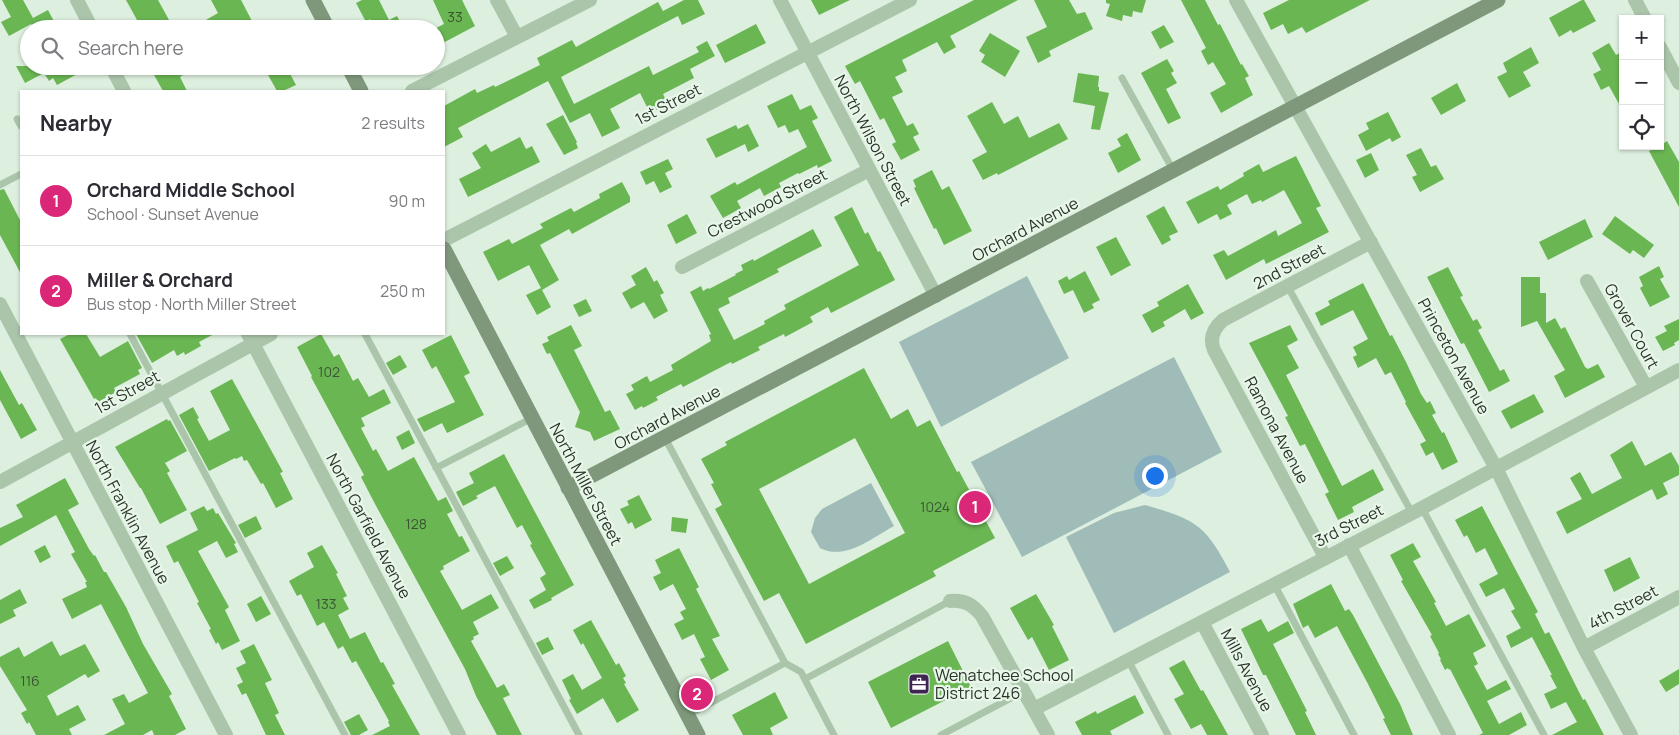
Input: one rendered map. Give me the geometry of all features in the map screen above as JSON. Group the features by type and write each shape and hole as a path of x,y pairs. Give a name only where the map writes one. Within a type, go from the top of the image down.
{"street":[{"path":"77,0 87,20"},
{"path":"313,0 323,20"},
{"path":"497,0 517,37"},
{"path":"445,74 590,0"},
{"name":"North Wilson Street","path":"780,0 936,296"},
{"name":"1st Street","path":"445,239 910,0"},
{"name":"Princeton Avenue","path":"1236,0 1496,468 1584,648 1630,735"},
{"name":"Orchard Avenue","path":"568,488 1498,0"},
{"path":"1636,0 1643,15"},
{"path":"1664,55 1679,83"},
{"path":"116,75 123,90"},
{"path":"353,75 360,90"},
{"path":"414,90 443,75"},
{"name":"Crestwood Street","path":"682,267 869,170"},
{"name":"2nd Street","path":"1223,320 1371,242"},
{"name":"North Miller Street","path":"445,251 698,735"},
{"name":"Grover Court","path":"1587,281 1646,387"},
{"name":"North Franklin Avenue","path":"0,304 226,735"},
{"name":"Ramona Avenue","path":"1223,320 1214,332 1212,344 1214,350 1325,558"},
{"name":"1st Street","path":"0,482 162,393 250,339 267,335"},
{"name":"North Garfield Avenue","path":"250,339 460,735"},
{"name":"3rd Street","path":"1034,709 1417,510 1679,370"},
{"path":"1350,545 1449,735"},
{"name":"4th Street","path":"1584,648 1679,597"},
{"path":"950,601 962,601 976,609 982,616 1048,735"},
{"name":"Mills Avenue","path":"1202,622 1262,735"}],"lane":[{"path":"1122,78 1173,171"},
{"path":"18,119 20,124"},
{"path":"0,185 20,175"},
{"path":"1288,287 1544,735"},
{"path":"131,335 345,735"},
{"path":"366,335 579,735"},
{"path":"436,468 532,418"},
{"path":"665,438 786,663 801,672 834,735"},
{"path":"1274,584 1354,735"},
{"path":"805,679 950,601"},
{"path":"1128,660 1168,735"},
{"path":"688,715 786,663"},
{"path":"941,735 1024,691"}],"shaded area":[{"path":"1027,276 1069,358 941,427 899,342"},
{"path":"1174,357 1222,452 1022,557 971,462"},
{"path":"871,483 894,526 868,542 849,550 839,552 820,548 811,532 815,518 822,509"},
{"path":"1145,505 1176,515 1197,526 1213,543 1230,572 1114,633 1066,537 1114,513"}],"building":[{"path":"2,0 23,0 33,18 48,10 53,20 20,20 20,30 9,36 1,22 11,17"},
{"path":"126,0 158,0 169,20 137,20"},
{"path":"211,0 241,0 251,20 206,20 218,13"},
{"path":"362,0 379,0 389,20 365,20 356,3"},
{"path":"433,0 462,0 475,26 445,42 445,20 442,20"},
{"path":"684,0 698,0 705,14 682,25 678,16 561,77 574,104 649,66 653,75 699,52 696,47 707,41 715,56 690,69 694,78 663,94 668,104 650,113 640,93 610,109 620,128 602,137 590,113 570,123 548,81 458,128 463,137 445,146 445,105 475,89 477,93 494,85 495,87 540,65 537,58 572,40 576,47 658,2 663,11"},
{"path":"811,0 850,0 819,15"},
{"path":"974,0 1018,0 950,36 956,47 944,54 937,42 902,60 907,71 895,77 903,92 892,97 907,126 913,123 919,134 913,137 920,150 901,160 892,144 896,142 884,118 880,120 860,81 855,84 845,66"},
{"path":"1034,0 1069,0 1077,14 1085,12 1093,29 1049,51 1051,56 1038,63 1026,37 1047,27"},
{"path":"1106,0 1146,0 1142,13 1133,11 1132,17 1123,15 1122,21 1106,16 1110,4 1106,3"},
{"path":"1181,0 1205,0 1249,76 1245,78 1253,95 1221,113 1210,93 1226,84 1213,62 1208,65 1201,51 1206,48"},
{"path":"1289,0 1370,0 1306,33 1302,27 1288,34 1283,24 1271,30 1263,13"},
{"path":"1584,0 1596,21 1573,33 1571,30 1559,37 1549,18"},
{"path":"397,16 399,20 389,20"},
{"path":"756,24 766,43 725,63 716,45"},
{"path":"1164,25 1174,42 1160,49 1151,32"},
{"path":"990,33 1020,51 1005,77 981,62 985,55 979,51"},
{"path":"1609,43 1616,55 1619,53 1619,104 1609,86 1601,90 1593,74 1601,70 1592,53"},
{"path":"1531,47 1539,63 1523,72 1531,86 1509,98 1497,77 1507,72 1503,63"},
{"path":"1167,59 1174,71 1171,73 1177,83 1166,89 1181,118 1168,124 1141,73"},
{"path":"1078,73 1099,76 1099,91 1109,93 1100,130 1091,129 1095,106 1073,102"},
{"path":"21,75 40,75 25,83"},
{"path":"45,75 75,75 57,85 53,78 49,81"},
{"path":"154,75 183,75 180,77 186,90 162,90"},
{"path":"268,75 291,75 296,85 285,90 276,90"},
{"path":"1457,83 1466,101 1441,115 1431,98"},
{"path":"792,94 800,110 811,105 818,118 812,121 832,161 818,168 817,165 798,173 779,183 781,187 764,196 760,188 737,201 741,208 723,218 710,196 735,182 737,185 807,147 798,129 789,133 785,125 778,128 767,106"},
{"path":"992,102 1004,124 1018,116 1029,138 1059,123 1068,139 998,175 997,173 983,180 972,160 987,152 967,116"},
{"path":"1388,112 1401,137 1392,142 1390,138 1366,151 1358,135 1369,129 1366,123"},
{"path":"563,115 577,142 578,148 564,155 546,124"},
{"path":"748,124 759,146 748,152 745,144 716,158 706,139 736,125 738,129"},
{"path":"1127,133 1141,160 1118,173 1108,153 1121,146 1117,139"},
{"path":"520,137 526,149 532,146 540,162 468,197 459,179 481,168 472,153 486,144 491,152"},
{"path":"1667,141 1679,162 1679,207 1649,151 1664,150 1664,143"},
{"path":"1421,148 1431,167 1436,165 1444,179 1420,192 1412,177 1417,175 1406,155"},
{"path":"1371,153 1379,170 1365,178 1356,160"},
{"path":"1296,156 1321,206 1316,208 1329,232 1266,264 1264,259 1226,280 1213,255 1224,250 1228,256 1276,230 1278,236 1302,223 1284,190 1262,202 1261,200 1252,204 1247,194 1227,205 1232,214 1220,220 1217,214 1198,224 1186,202 1218,186 1220,190 1244,176 1243,173 1259,164 1263,172"},
{"path":"668,159 673,169 665,173 672,187 660,193 654,181 646,185 640,172"},
{"path":"932,170 942,190 949,186 972,231 944,245 914,188 916,187 913,180"},
{"path":"622,182 630,197 630,202 572,234 569,229 540,245 559,280 542,290 529,265 498,281 483,252 509,239 512,244 543,228 540,224 571,208 574,212 600,198 599,194"},
{"path":"4,189 20,220 20,272 0,235 0,190"},
{"path":"1164,206 1178,232 1169,236 1171,240 1162,245 1146,216"},
{"path":"852,207 865,234 868,232 895,280 831,313 828,307 810,317 813,322 785,337 784,334 758,347 760,350 732,364 731,362 683,387 681,384 656,397 658,400 635,410 626,394 634,390 631,385 647,376 650,382 673,370 671,365 711,341 709,335 711,334 690,292 701,286 703,291 709,289 743,270 741,265 753,259 754,261 813,229 822,246 777,269 779,272 728,298 730,303 718,309 734,340 765,324 764,321 786,309 784,305 859,265 834,217"},
{"path":"687,214 697,233 676,244 667,225"},
{"path":"1615,216 1654,245 1644,258 1633,250 1630,254 1602,234"},
{"path":"1585,219 1593,237 1548,260 1539,242"},
{"path":"1116,237 1131,265 1111,276 1096,247"},
{"path":"1659,266 1664,277 1660,279 1670,297 1650,307 1640,288 1643,286 1639,277"},
{"path":"646,267 654,282 657,280 664,293 660,295 668,311 654,319 644,302 631,309 622,293 636,285 631,276"},
{"path":"1448,267 1463,296 1460,297 1473,321 1477,319 1482,328 1478,330 1500,371 1504,369 1510,381 1489,392 1464,343 1461,344 1427,277"},
{"path":"1085,271 1100,300 1092,304 1094,308 1084,313 1073,290 1064,294 1058,281 1067,276 1069,280"},
{"path":"1521,277 1540,277 1540,293 1546,293 1546,323 1555,318 1561,329 1565,327 1585,367 1588,369 1598,364 1605,377 1565,398 1554,376 1565,370 1537,321 1521,327"},
{"path":"1363,283 1390,336 1392,335 1421,394 1427,403 1430,401 1436,413 1432,415 1442,433 1444,432 1458,462 1442,470 1433,452 1426,456 1420,444 1426,441 1405,403 1391,372 1385,375 1376,358 1358,368 1353,357 1357,355 1353,347 1368,339 1353,310 1321,326 1315,313 1330,305 1328,301"},
{"path":"1188,284 1204,313 1191,320 1185,309 1163,322 1165,326 1152,333 1142,315 1159,306 1157,302"},
{"path":"541,288 551,307 537,315 526,295"},
{"path":"586,299 592,311 579,317 573,305"},
{"path":"1679,319 1679,340 1674,343 1675,345 1663,351 1655,337 1667,331 1664,326"},
{"path":"571,325 582,346 574,350 605,412 610,410 620,429 594,441 590,432 575,427 580,412 550,353 547,354 542,344 549,341 547,337"},
{"path":"1290,325 1298,340 1287,346 1299,368 1286,375 1342,486 1373,469 1384,490 1352,507 1354,512 1338,520 1325,494 1329,492 1305,444 1300,446 1285,417 1288,416 1249,343"},
{"path":"68,335 87,335 100,357 128,341 142,368 138,370 140,374 114,388 116,392 98,402 96,398 94,399 60,339"},
{"path":"137,335 212,335 199,342 201,346 185,355 184,352 177,356 174,350 152,363"},
{"path":"322,335 334,357 339,354 353,381 358,378 369,397 384,389 391,403 361,418 365,426 361,428 373,451 376,449 388,471 414,457 438,501 446,497 453,511 447,514 459,537 462,536 470,551 443,566 444,569 440,571 462,610 491,594 499,608 473,622 479,634 473,637 474,639 471,641 497,688 504,684 510,695 503,698 522,735 497,735 476,696 465,669 361,477 364,475 311,377 297,347"},
{"path":"451,335 470,373 464,376 484,415 447,433 442,423 424,432 417,419 455,402 436,366 432,369 422,350"},
{"path":"400,355 407,367 393,375 386,363"},
{"path":"864,368 891,419 908,409 917,427 930,420 995,538 933,571 936,576 806,644 779,593 764,601 715,509 722,505 711,484 714,483 701,459 727,445 725,442","holes":["855,438 905,533 809,584 759,489"]},
{"path":"0,370 19,405 22,403 37,430 21,439 0,400"},
{"path":"232,379 283,472 280,473 293,499 276,508 263,483 261,484 247,460 244,461 242,456 209,471 179,415 193,407 209,441 230,430 210,391"},
{"path":"1534,394 1544,412 1511,429 1501,411"},
{"path":"167,419 168,421 170,420 187,451 165,463 170,471 167,473 187,510 160,524 141,488 115,447"},
{"path":"409,430 415,443 402,450 396,437"},
{"path":"1632,441 1645,466 1671,452 1679,466 1679,475 1663,483 1668,494 1657,500 1652,489 1567,534 1556,512 1582,499 1570,478 1580,472 1592,494 1622,478 1610,455"},
{"path":"504,454 574,585 551,598 552,600 534,609 529,600 546,590 540,578 546,574 530,545 532,544 522,525 517,528 495,486 476,496 478,498 463,506 456,492 474,483 469,473"},
{"path":"65,478 79,504 68,510 89,549 95,555 104,572 106,572 126,607 143,644 172,694 169,696 186,729 175,735 154,735 152,730 143,735 104,735 125,724 112,699 124,694 129,703 148,693 101,604 72,619 62,599 87,587 85,582 87,582 71,554 75,552 56,515 0,546 0,528 23,517 16,505"},
{"path":"639,495 652,520 635,529 632,522 628,524 620,509 629,505 627,501"},
{"path":"204,506 207,511 213,508 216,514 218,513 236,543 234,544 238,552 226,558 217,541 198,551 229,607 225,610 240,641 222,650 218,642 216,644 209,630 211,629 197,603 199,602 178,561 174,563 166,546 198,530 190,513"},
{"path":"1482,506 1538,612 1535,614 1545,634 1549,632 1583,700 1585,699 1604,735 1552,735 1577,722 1566,702 1551,709 1544,694 1557,688 1532,637 1511,648 1506,636 1521,628 1511,611 1515,609 1504,588 1486,597 1479,584 1498,574 1485,548 1476,553 1467,535 1464,537 1455,520"},
{"path":"256,516 262,529 245,538 238,525"},
{"path":"672,517 688,519 686,533 671,531"},
{"path":"1413,543 1421,557 1413,561 1436,602 1434,603 1446,626 1469,614 1486,646 1473,653 1478,664 1474,666 1487,690 1506,680 1511,689 1487,701 1499,724 1521,712 1527,725 1509,735 1479,735 1483,733 1450,669 1445,670 1430,636 1432,635 1401,581 1403,580 1390,555"},
{"path":"45,545 51,557 40,563 34,551"},
{"path":"322,545 338,573 336,574 347,596 343,598 349,609 338,615 350,639 365,632 381,663 383,662 395,684 392,685 420,735 372,735 390,726 389,721 356,661 352,663 343,646 338,649 324,622 317,626 301,594 297,596 289,581 314,567 307,553"},
{"path":"679,548 699,587 696,589 720,636 712,639 729,670 711,680 700,659 705,657 694,634 682,640 674,624 684,619 680,612 686,609 673,584 660,591 653,577 661,573 655,560"},
{"path":"507,556 514,568 500,576 493,563"},
{"path":"1630,557 1640,578 1614,592 1604,570"},
{"path":"1331,584 1345,611 1349,609 1353,615 1400,704 1413,735 1391,735 1383,719 1385,718 1337,626 1315,638 1308,625 1303,628 1293,604"},
{"path":"20,589 27,603 13,610 16,616 0,624 0,600"},
{"path":"1036,594 1054,625 1052,626 1069,660 1049,670 1032,637 1028,640 1010,608"},
{"path":"261,596 271,614 256,622 247,604"},
{"path":"1261,619 1268,632 1288,621 1294,633 1273,644 1307,711 1305,712 1316,735 1296,735 1266,675 1263,675 1241,629"},
{"path":"591,620 616,665 619,663 626,676 623,678 626,683 624,684 639,710 617,723 603,698 577,714 569,700 571,699 562,680 573,674 582,690 602,678 583,643 581,645 573,630"},
{"path":"548,637 554,649 542,655 536,643"},
{"path":"52,641 60,656 85,644 100,671 88,678 85,674 47,696 57,716 78,705 86,720 69,729 72,735 36,735 29,722 27,724 21,713 27,710 0,666 0,657 19,647 24,657"},
{"name":"Wenatchee School District 246","path":"948,641 971,687 891,728 868,682"},
{"path":"254,644 272,680 265,683 279,713 275,715 285,735 266,735 246,693 242,695 237,685 243,682 236,668 246,663 240,651"},
{"path":"1184,660 1228,735 1207,735 1201,724 1191,729 1174,699 1184,694 1169,668"},
{"path":"1679,669 1679,684 1666,692 1659,681"},
{"path":"775,692 788,718 770,728 773,735 743,735 732,715"},
{"path":"1135,695 1144,713 1110,731 1112,735 1082,735 1075,722 1096,711 1097,714"},
{"path":"359,714 368,730 359,735 351,735 344,722"}],"place":[{"name":"Orchard Middle School","path":"975,507"},
{"name":"Wenatchee School District 246","path":"919,684"},
{"name":"Miller & Orchard","path":"697,694"}]}
